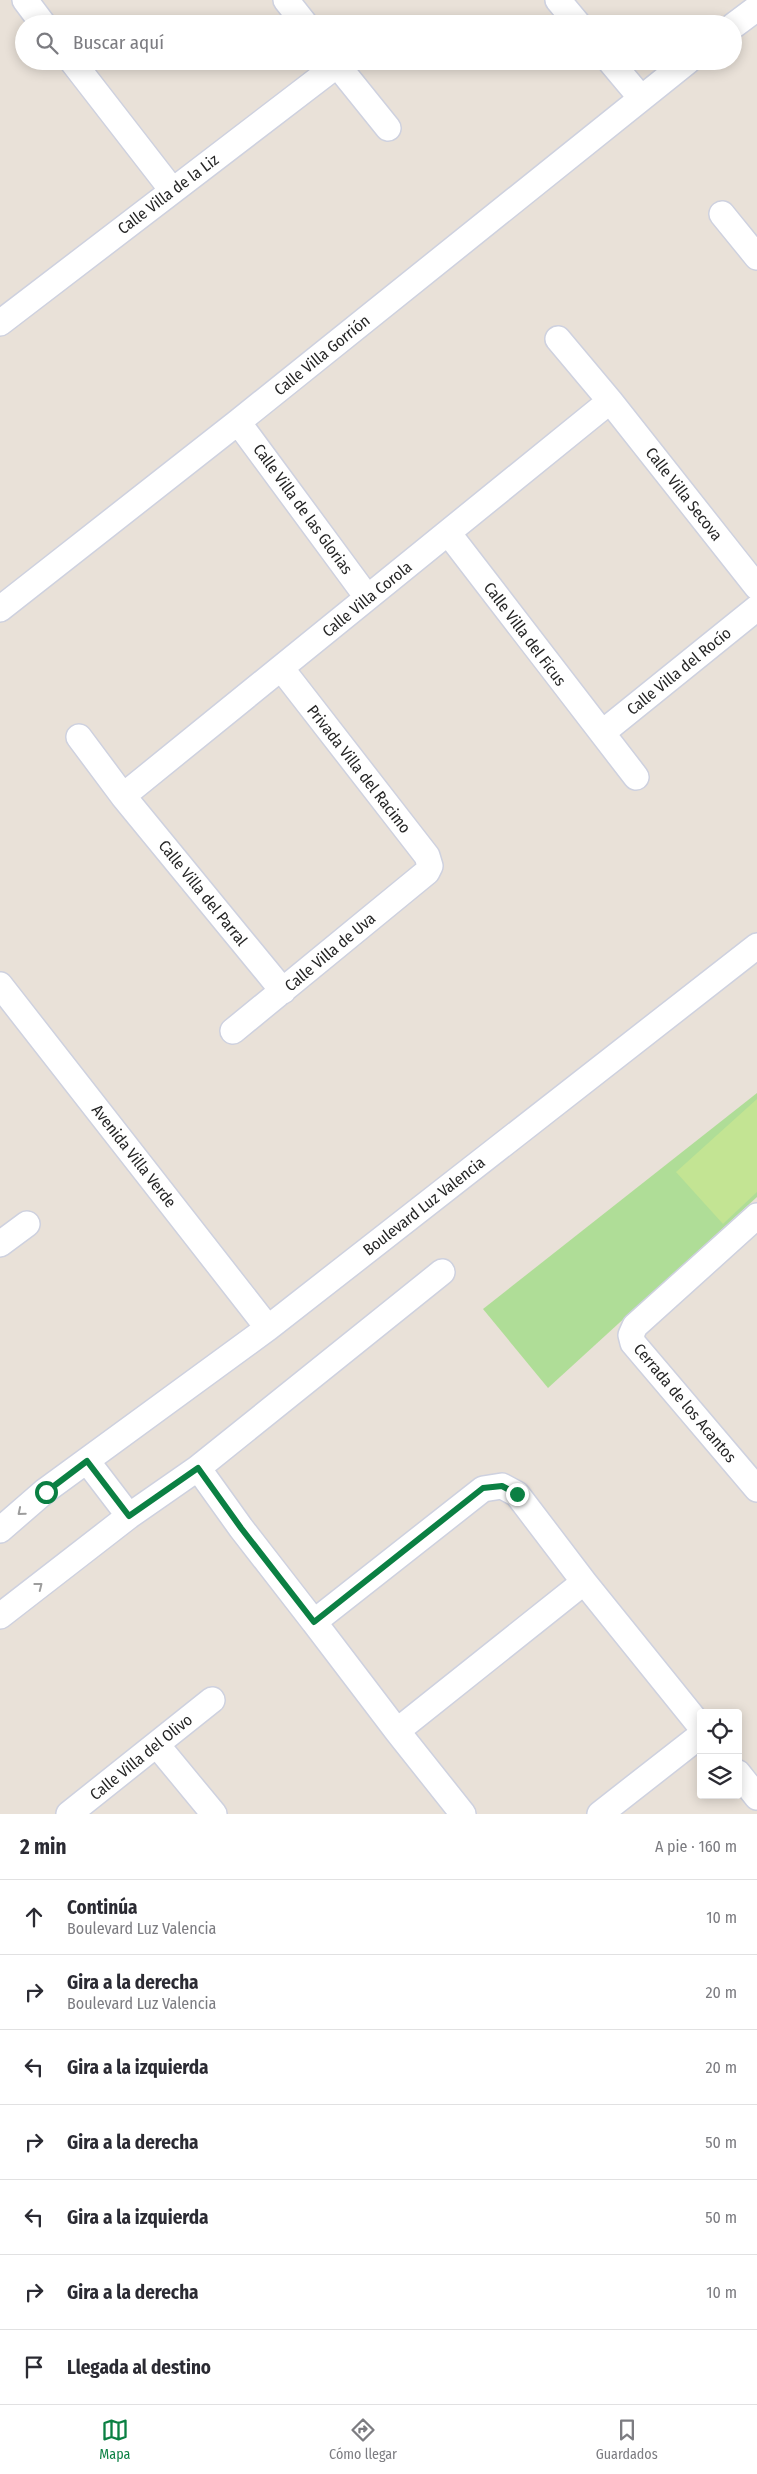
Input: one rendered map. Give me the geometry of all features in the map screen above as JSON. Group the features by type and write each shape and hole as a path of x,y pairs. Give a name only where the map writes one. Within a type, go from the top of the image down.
{"street":[{"path":"26,0 37,15"},
{"path":"286,0 298,15"},
{"path":"558,0 570,15"},
{"path":"742,19 757,8"},
{"path":"79,70 172,190"},
{"name":"Calle Villa de la Liz","path":"2,318 172,190 326,70"},
{"path":"341,70 388,128"},
{"path":"618,70 642,98"},
{"name":"Calle Villa Gorrión","path":"0,609 238,422 677,70"},
{"path":"722,214 757,257"},
{"name":"Calle Villa Secova","path":"558,340 610,401 757,587"},
{"name":"Calle Villa Corola","path":"123,796 367,597 449,534 610,401"},
{"name":"Calle Villa de las Glorias","path":"238,422 367,597"},
{"name":"Calle Villa del Ficus","path":"449,534 636,777"},
{"name":"Calle Villa del Rocío","path":"602,734 757,608"},
{"name":"Privada Villa del Racimo","path":"281,668 427,856 430,866 427,872"},
{"name":"Calle Villa del Parral","path":"79,737 123,796 283,991"},
{"name":"Calle Villa de Uva","path":"233,1031 427,872"},
{"name":"Boulevard Luz Valencia","path":"0,1530 87,1461 268,1328 757,946"},
{"name":"Avenida Villa Verde","path":"0,985 268,1328"},
{"name":"Cerrada de los Acantos","path":"753,1475 633,1343 631,1335 635,1326 757,1216"},
{"path":"0,1244 27,1224"},
{"path":"0,1616 129,1516 198,1468 442,1272"},
{"path":"87,1461 129,1516"},
{"path":"198,1468 241,1528 463,1814"},
{"path":"314,1622 483,1488 502,1486 517,1494 584,1582 697,1722"},
{"path":"398,1731 584,1582"},
{"name":"Calle Villa del Olivo","path":"69,1814 212,1700"},
{"path":"600,1814 697,1738"},
{"path":"157,1745 214,1814"},
{"path":"742,1778 757,1797"}],"green space":[{"path":"757,1093 757,1197 548,1388 483,1309"},
{"path":"757,1099 757,1192 723,1224 676,1172"}],"route":[{"path":"46,1492 87,1461 129,1516 198,1468 241,1528 314,1622 483,1488 502,1486 517,1494"}]}
